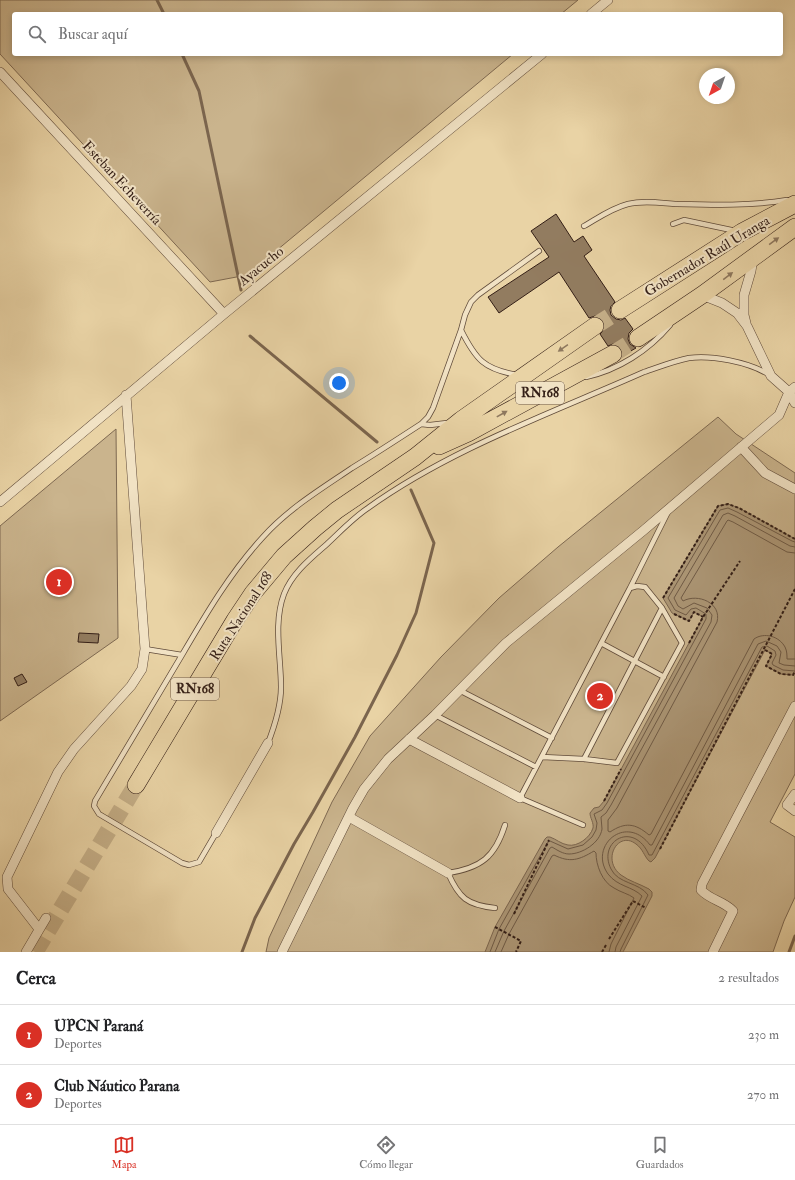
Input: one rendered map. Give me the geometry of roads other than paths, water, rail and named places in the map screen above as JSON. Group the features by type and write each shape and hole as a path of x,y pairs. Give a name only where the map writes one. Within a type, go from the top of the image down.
{"highway":[{"name":"Gobernador Raúl Uranga","path":"620,310 742,232 795,204"},
{"name":"Gobernador Raúl Uranga","path":"638,338 702,295 753,256 795,227"},
{"name":"RN168","path":"415,457 461,420 595,326"},
{"name":"RN168","path":"415,457 468,433 613,354"},
{"name":"Ruta Nacional 168","path":"136,785 235,620 253,593 272,569 315,528 415,457"}],"street":[{"path":"593,12 608,0"},
{"name":"Ayacucho","path":"0,502 126,395 540,56"},
{"name":"Esteban Echeverría","path":"0,72 224,314"},
{"path":"753,256 751,271 744,295 744,315 747,326 771,376 792,390 795,403"},
{"path":"702,295 722,303 737,313 747,326"},
{"path":"282,952 364,789 388,759 435,715 506,643 671,507 779,415 792,390"},
{"path":"39,929 8,889 7,877 58,772 74,749 131,686 142,669 145,648 126,395"},
{"path":"741,447 765,472 795,489"},
{"path":"713,952 733,911 729,906 705,895 701,890 702,884 795,706"},
{"path":"409,739 520,798"},
{"path":"216,833 268,742"},
{"path":"795,794 787,806 795,811"},
{"path":"349,817 448,873"},
{"path":"26,952 46,918"}],"lane":[{"path":"584,226 615,208 629,204 647,202 765,204 795,199"},
{"path":"673,224 684,220 742,232"},
{"path":"216,833 198,862 189,865 182,863 99,814 94,806 94,801 214,600 231,575 264,536 280,520 314,493 421,424 428,417 434,408 461,330 464,315 470,302 539,251"},
{"path":"558,383 597,374 617,366 647,348 657,340 686,306"},
{"path":"461,330 476,356 484,364 501,371 524,376"},
{"path":"268,742 279,708 281,688 278,630 281,602 285,592 292,580 305,564 366,508 468,449 644,372 673,362 689,358 722,360 746,364 762,370 771,376"},
{"path":"421,424 430,425 461,420"},
{"path":"583,825 520,798 671,507"},
{"path":"542,756 617,763 682,643 662,608 645,587 637,586 630,588"},
{"path":"584,759 662,608"},
{"path":"601,643 664,677"},
{"path":"145,648 182,655"},
{"path":"459,690 552,738"},
{"path":"435,715 536,767"},
{"path":"495,908 479,906 465,899 454,888 448,873 465,870 479,864 491,854 500,840 505,825"}],"water":[{"path":"728,504 739,508 795,539 795,671 793,675 781,674 766,666 772,654 765,650 655,858 651,862 649,861 636,844 629,841 623,841 614,849 612,862 615,869 624,877 649,889 652,892 652,896 623,952 485,952 495,927 545,839 550,837 563,844 575,845 583,841 591,832 593,826 590,813 594,808 599,807 604,801 703,617 694,612 689,621 672,613 663,598 718,506"}],"waterway":[{"path":"157,0 163,12"},
{"path":"183,56 199,91 241,290"},
{"path":"250,336 377,442"},
{"path":"242,952 255,918 294,844 355,737 397,655 416,613 434,543 411,490"},
{"path":"789,952 795,936"}],"tunnel":[{"path":"595,326 620,310"},
{"path":"613,354 638,338"},
{"path":"35,952 136,785"}],"place":[{"name":"UPCN Paraná","path":"59,582"},
{"name":"Club Náutico Parana","path":"600,696"}]}
